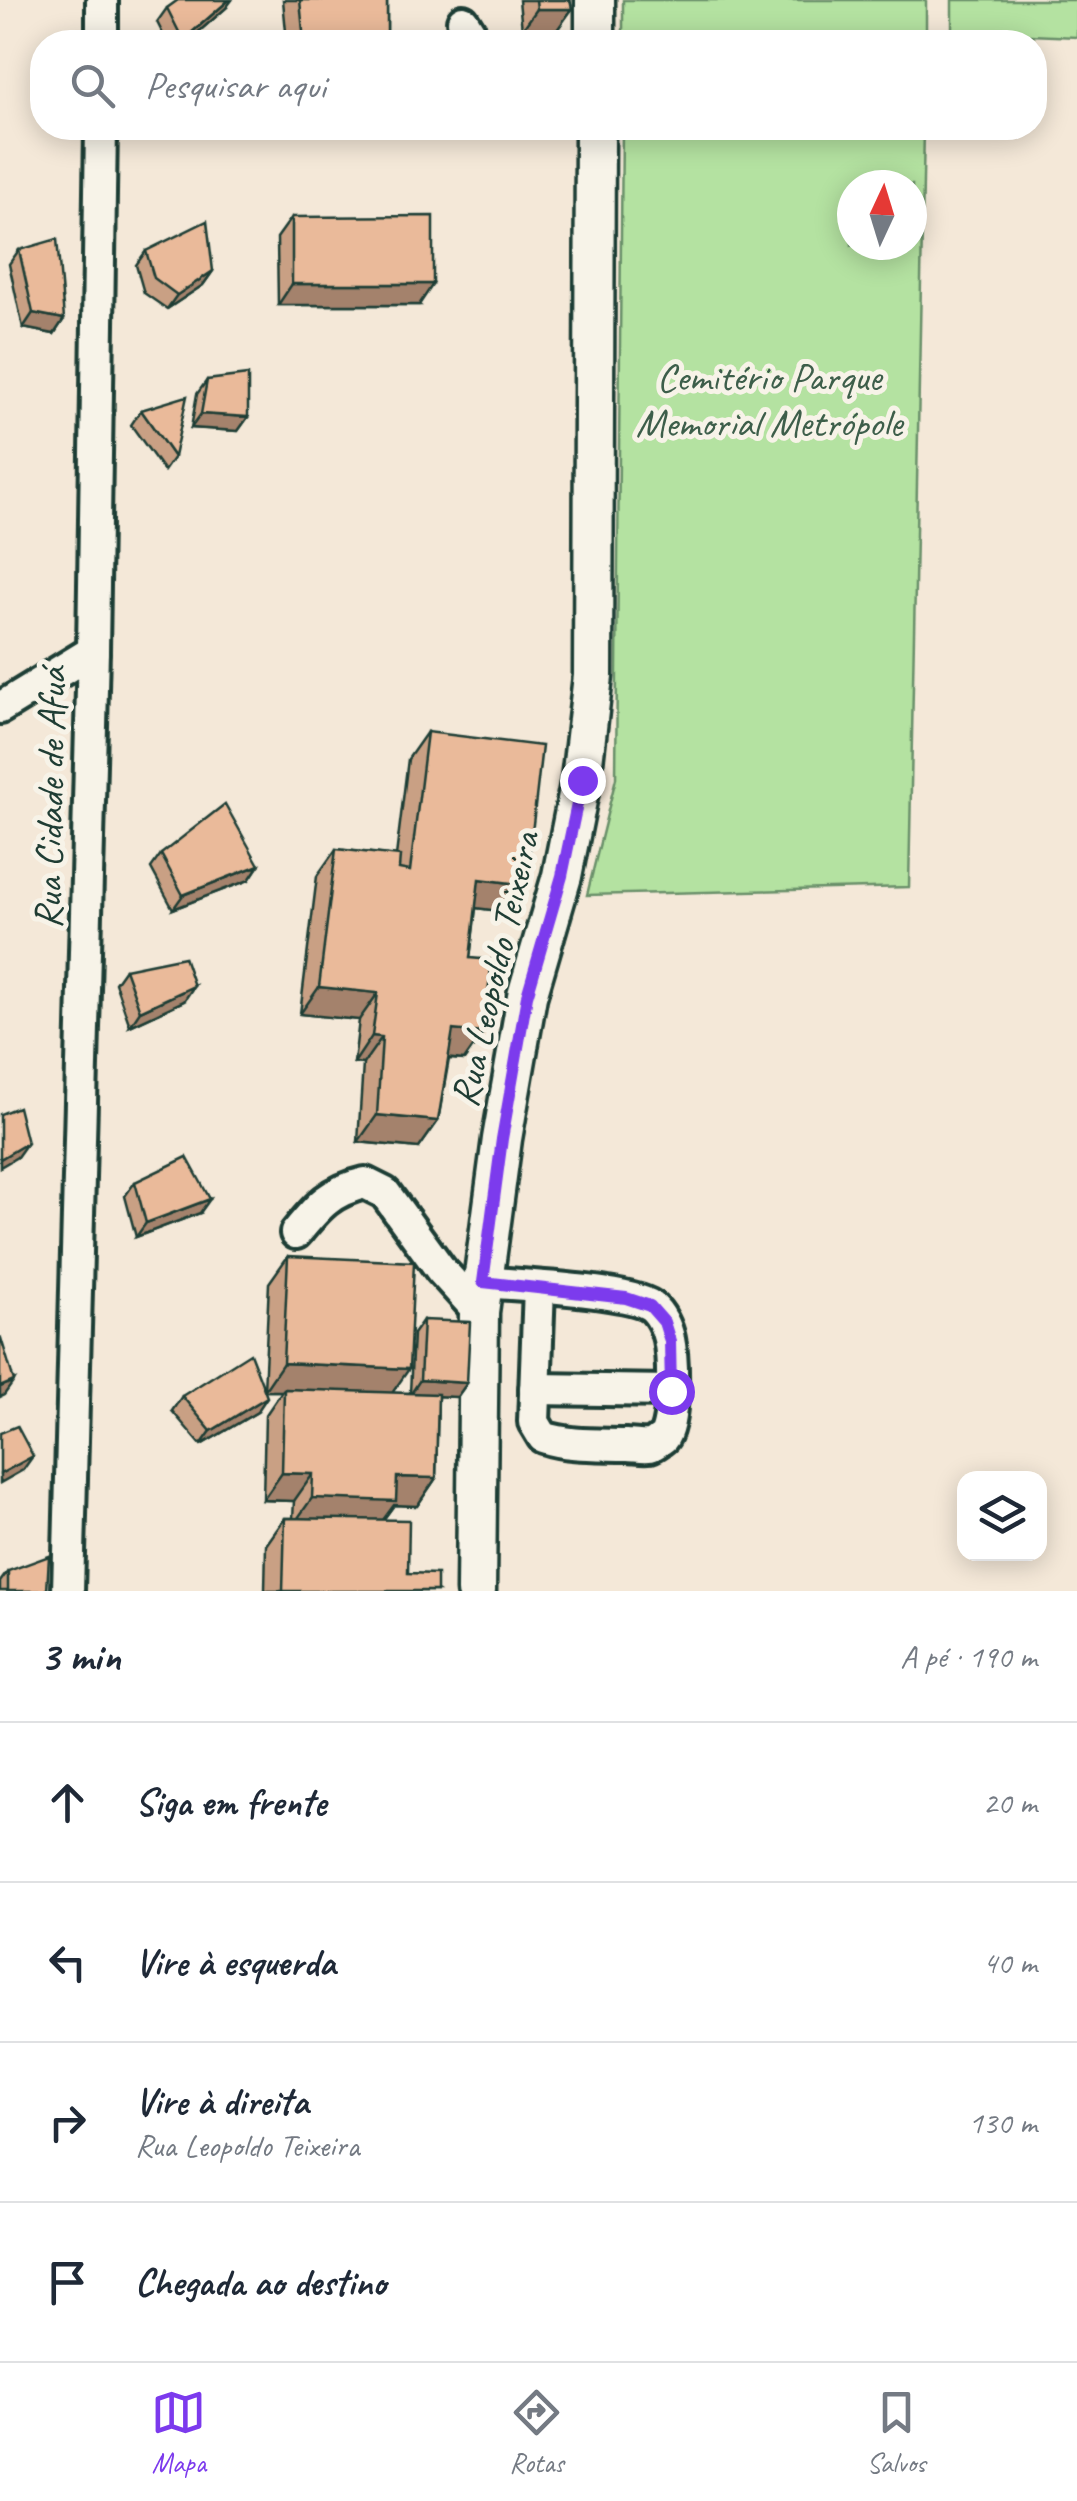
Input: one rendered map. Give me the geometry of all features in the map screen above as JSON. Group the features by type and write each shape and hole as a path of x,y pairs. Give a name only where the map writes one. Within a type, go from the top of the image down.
{"main road":[{"path":"595,0 595,30"},
{"name":"Rua Leopoldo Teixeira","path":"476,1591 481,1297 502,1139 527,996 566,857 582,780 593,676 595,140"}],"street":[{"path":"102,0 102,30"},
{"name":"Rua Cidade de Afuá","path":"68,1591 93,651 100,140"},
{"path":"3,699 93,651"},
{"path":"296,1233 322,1201 346,1187 365,1183 385,1194 442,1270 481,1297 538,1287 626,1298 650,1306 664,1322 670,1341 668,1430 661,1440 650,1446 554,1441 542,1436 534,1422 538,1287"},
{"path":"534,1388 671,1391"}],"green space":[{"path":"623,0 926,0 926,30 623,30"},
{"path":"952,0 1077,0 1077,37 1047,36 1047,30 952,30"},
{"name":"Cemitério Parque Memorial Metrópole","path":"622,140 924,140 923,170 837,170 837,260 921,260 909,887 587,895 616,778"}],"building":[{"path":"178,0 229,0 194,30 178,30 167,8"},
{"path":"300,0 387,0 387,30 303,30"},
{"path":"536,0 570,0 572,9 537,9"},
{"path":"433,216 433,284 292,284 292,217"},
{"path":"207,221 213,271 177,295 154,278 146,251"},
{"path":"57,239 64,319 33,313 19,250"},
{"path":"248,375 248,417 201,414 207,380"},
{"path":"187,396 174,457 141,410"},
{"path":"427,732 542,746 526,885 479,879 470,958 492,960 483,1033 453,1030 438,1121 377,1115 382,1037 372,1036 378,993 319,987 336,849 400,856 399,869 410,871"},
{"path":"225,804 259,865 183,895 161,854"},
{"path":"184,957 194,986 140,1011 125,969"},
{"path":"18,1107 27,1143 0,1159 0,1114"},
{"path":"187,1157 210,1199 146,1223 135,1182"},
{"path":"288,1256 414,1262 409,1369 283,1363"},
{"path":"423,1320 470,1322 467,1383 420,1380"},
{"path":"0,1339 14,1381 0,1387"},
{"path":"250,1353 267,1397 211,1431 182,1396"},
{"path":"284,1389 438,1394 436,1478 397,1477 396,1501 312,1498 313,1474 282,1473"},
{"path":"17,1426 33,1456 0,1474 0,1433"},
{"path":"285,1518 409,1520 408,1573 437,1574 437,1591 283,1591"},
{"path":"49,1556 47,1591 8,1591 8,1571"}],"route":[{"path":"582,780 562,876 527,996 483,1282 626,1298 650,1306 664,1322 670,1341 671,1391"}]}
